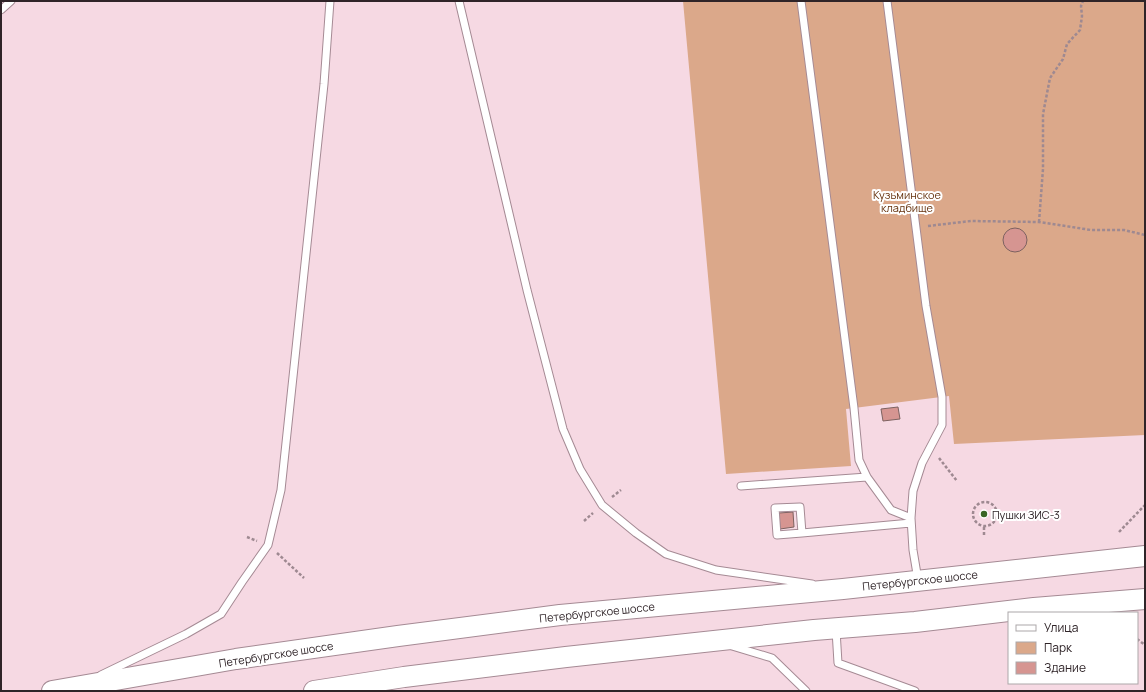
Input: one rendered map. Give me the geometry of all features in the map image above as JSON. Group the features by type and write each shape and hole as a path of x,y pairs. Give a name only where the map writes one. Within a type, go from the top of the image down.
{"main road":[{"name":"Петербургское шоссе","path":"52,691 236,659 560,615 843,589 1145,556"},
{"path":"314,691 404,677 566,657 915,622 1034,608 1145,599"}],"lane":[{"path":"1,10 11,1"},
{"path":"78,686 186,634 220,614 268,545 281,490 324,84 330,1"},
{"path":"459,1 527,290 563,429 580,469 602,505 636,533 666,554 716,570 843,589"},
{"path":"801,1 854,408 859,460 867,477 891,510 911,520"},
{"path":"887,1 926,306 943,408 942,425 922,463 913,491 911,520 913,550 918,580"},
{"path":"741,486 867,477"},
{"path":"802,533 800,507 774,508 777,535 802,533 911,520"},
{"path":"836,629 838,663 915,691"},
{"path":"717,641 772,658 806,691"}],"path":[{"path":"1039,222 1043,169 1043,114 1050,78 1063,59 1067,44 1080,30 1082,16 1081,6 1083,1"},
{"path":"916,227 971,221 1039,222 1091,230 1124,230 1145,234"},
{"path":"936,463 942,451"},
{"path":"939,458 957,481"},
{"path":"981,502 990,502 996,508 997,516 992,524 984,527 976,523 972,516 974,507 981,502"},
{"path":"1119,532 1145,505"},
{"path":"984,527 984,535"}],"green space":[{"name":"Кузьминское кладбище","path":"683,1 1145,1 1145,435 954,444 949,396 846,409 851,466 726,474"}],"building":[{"path":"1010,228 1020,228 1027,235 1027,245 1020,252 1010,252 1003,245 1003,235"},
{"path":"898,407 900,419 883,421 881,409"},
{"path":"793,512 794,527 780,529 779,513"}],"place":[{"name":"Пушки ЗИС-3","path":"984,514"}]}
